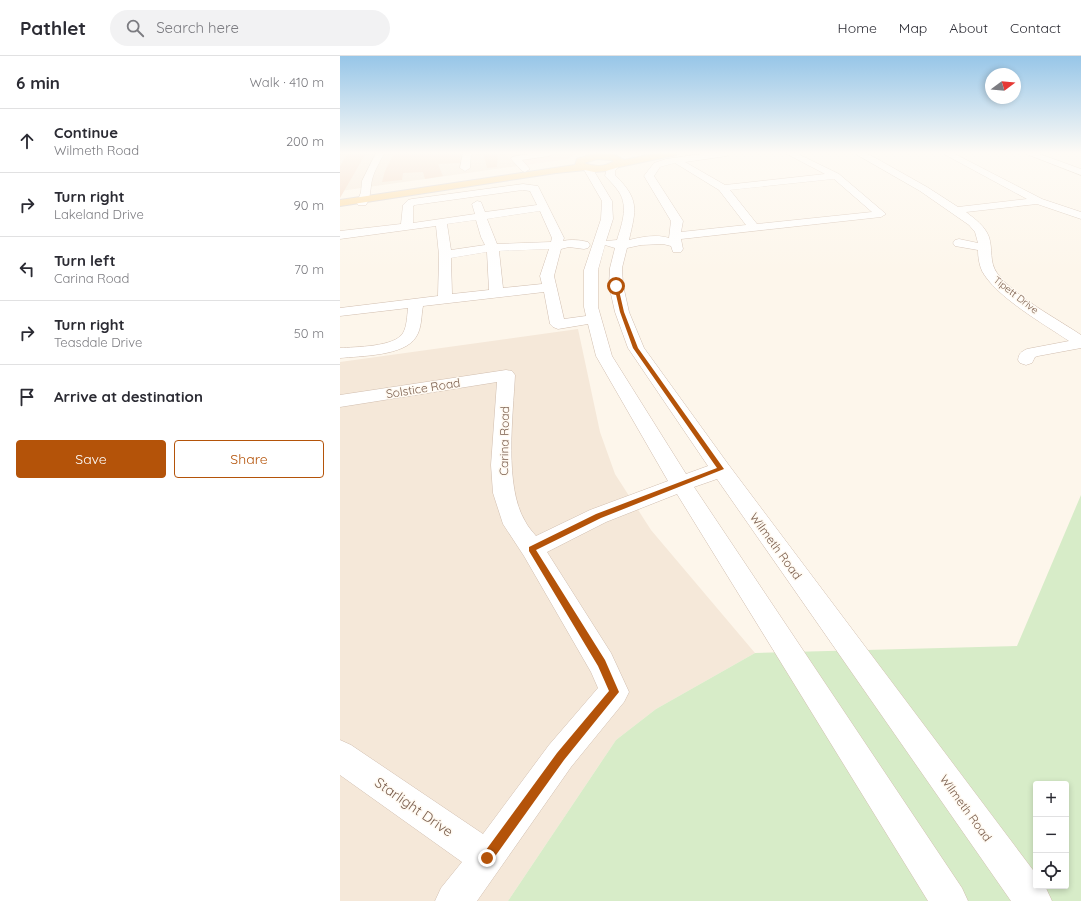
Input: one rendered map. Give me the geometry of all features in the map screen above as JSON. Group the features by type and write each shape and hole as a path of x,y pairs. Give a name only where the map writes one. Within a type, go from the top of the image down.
{"main road":[{"path":"340,195 364,199 395,192"},
{"path":"340,202 410,192"}],"street":[{"path":"364,199 365,192"},
{"path":"407,227 408,205 412,202 480,192"},
{"path":"537,192 543,208 556,231 558,238 559,245 547,272 558,324 594,319"},
{"path":"602,192 608,206 606,219 591,244 590,281 591,307 604,356 680,484 949,901"},
{"name":"Wilmeth Road","path":"624,192 626,195 630,213 626,244 616,268 616,286 622,312 636,348 721,469 1033,901"},
{"path":"659,192 677,222 675,243"},
{"path":"726,192 754,227"},
{"path":"445,255 520,245 559,245 566,247 578,247 591,244 626,244 638,249 664,248 675,243 754,227 881,214 855,192"},
{"name":"Tipett Drive","path":"927,192 966,217 980,231 985,264 991,276 1018,298 1081,342"},
{"path":"1022,192 1038,201 1081,216"},
{"path":"475,193 480,217 487,237 493,248 496,293"},
{"path":"956,210 1038,201"},
{"path":"340,235 362,228 407,227 543,208"},
{"path":"441,222 445,255 445,299"},
{"path":"959,243 983,246"},
{"path":"340,312 549,287"},
{"path":"340,353 385,347 403,342 410,333 416,303"},
{"path":"1026,360 1027,355 1033,352 1081,342"},
{"name":"Solstice Road","path":"340,401 506,375"},
{"name":"Carina Road","path":"487,858 560,756 614,692 602,663 532,549 514,524 504,493 502,465 506,375"},
{"path":"532,549 598,516 721,469"},
{"name":"Starlight Drive","path":"340,756 487,858"},
{"path":"454,901 487,858"}],"shaded area":[{"path":"578,329 600,432 615,474 651,530 755,653 656,709 616,740 508,901 340,901 340,362"}],"green space":[{"path":"1081,495 1081,901 508,901 616,740 656,709 755,653 1017,646"}],"route":[{"path":"487,858 560,756 614,692 602,663 532,549 598,516 721,469 636,348 622,312 616,286"}]}
